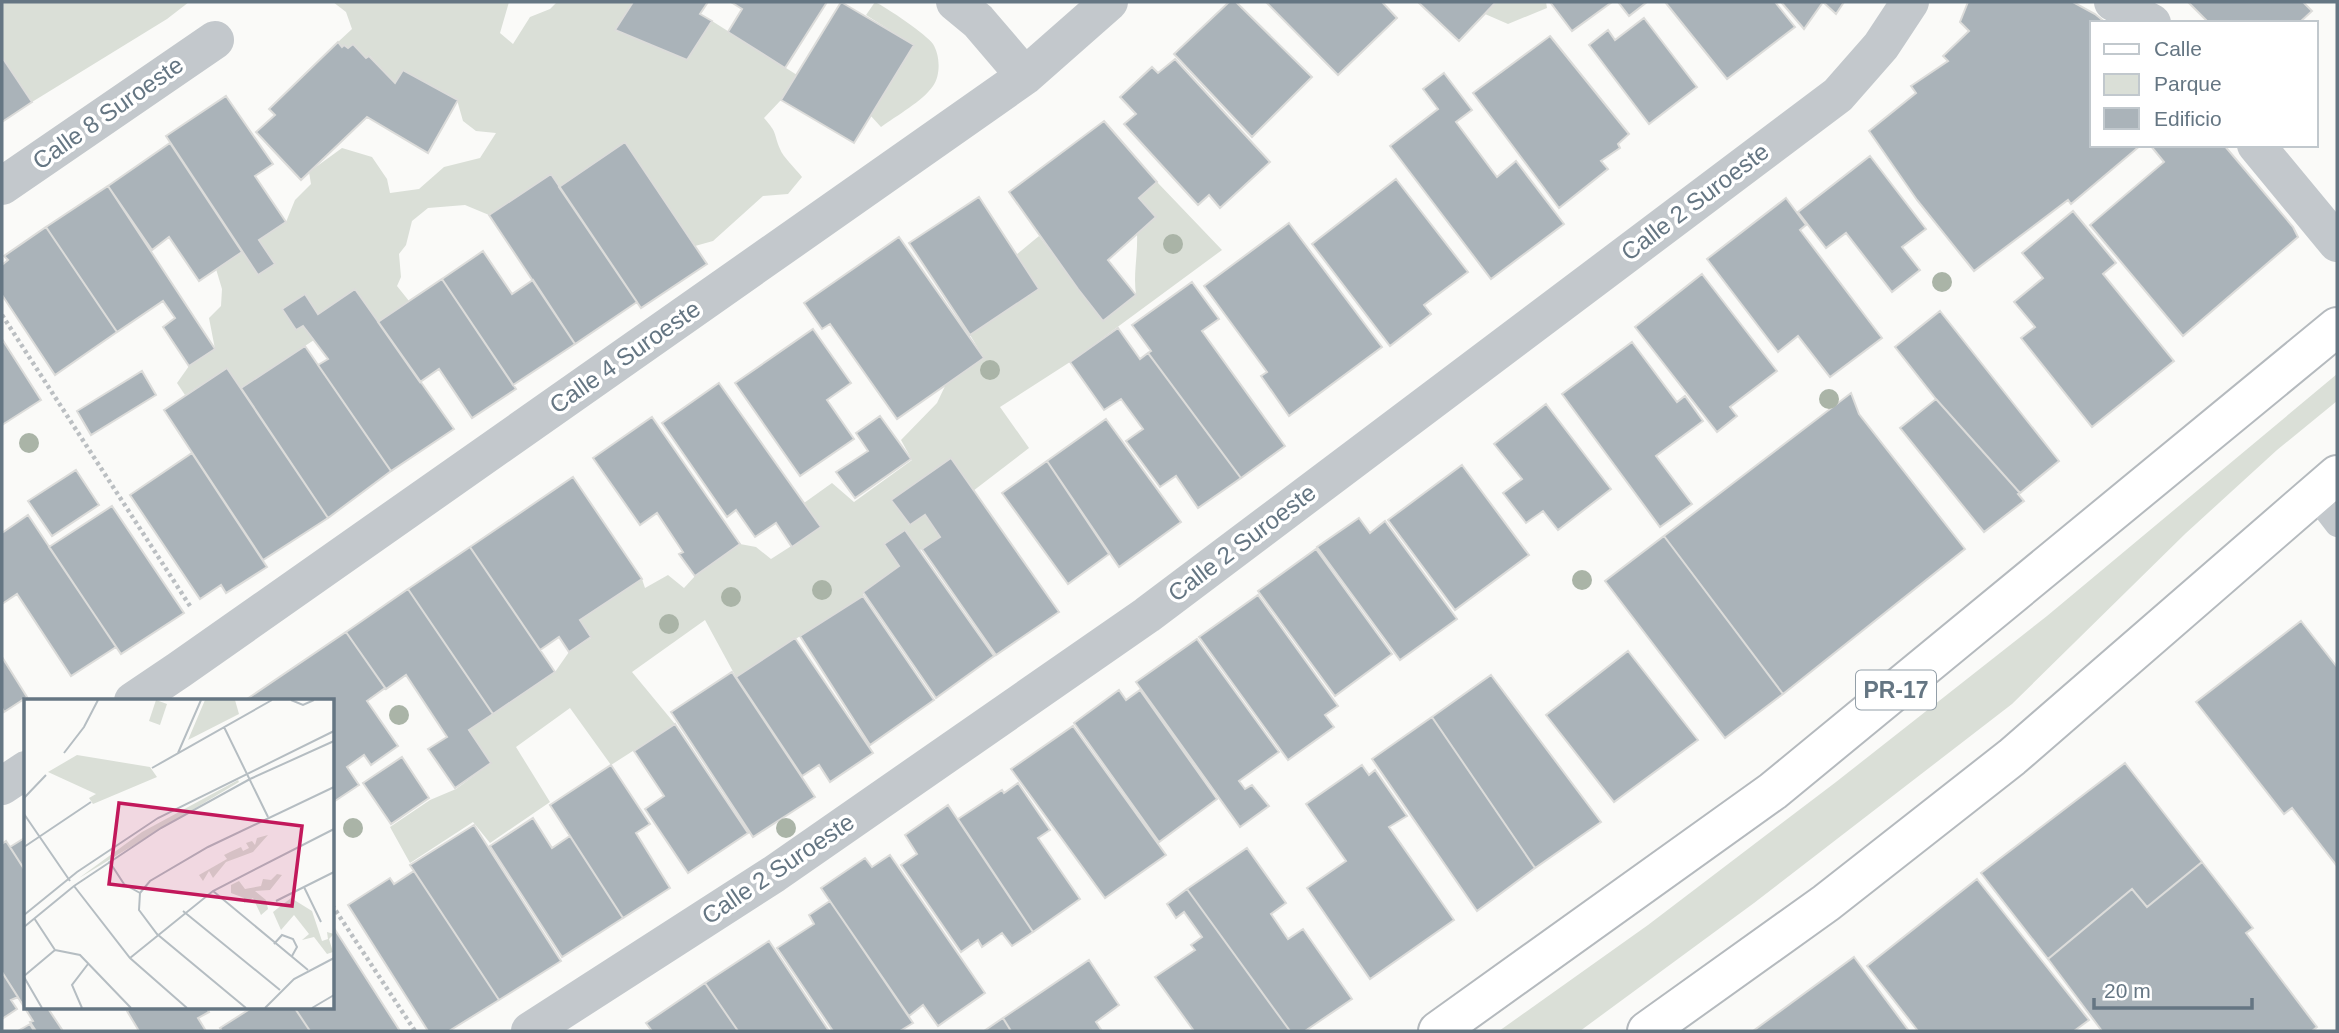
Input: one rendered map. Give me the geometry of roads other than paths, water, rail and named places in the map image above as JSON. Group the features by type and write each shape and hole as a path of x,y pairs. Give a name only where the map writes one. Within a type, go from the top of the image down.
{"main road":[{"name":"PR-17","path":"1438,1031 1773,791 2337,327"},
{"path":"1647,1031 1826,903 2012,757 2326,485"}],"street":[{"path":"955,2 978,21 1025,76"},
{"name":"Calle 4 Suroeste","path":"136,699 1025,76 1109,2"},
{"name":"Calle 2 Suroeste","path":"530,1031 785,866 1169,598 1838,94 1881,46 1910,2"},
{"path":"2113,2 2148,21"},
{"name":"Calle 8 Suroeste","path":"2,186 215,40"},
{"path":"2258,147 2337,243"},
{"path":"2,786 24,771"}],"lane":[{"path":"2326,485 2337,525"}]}
